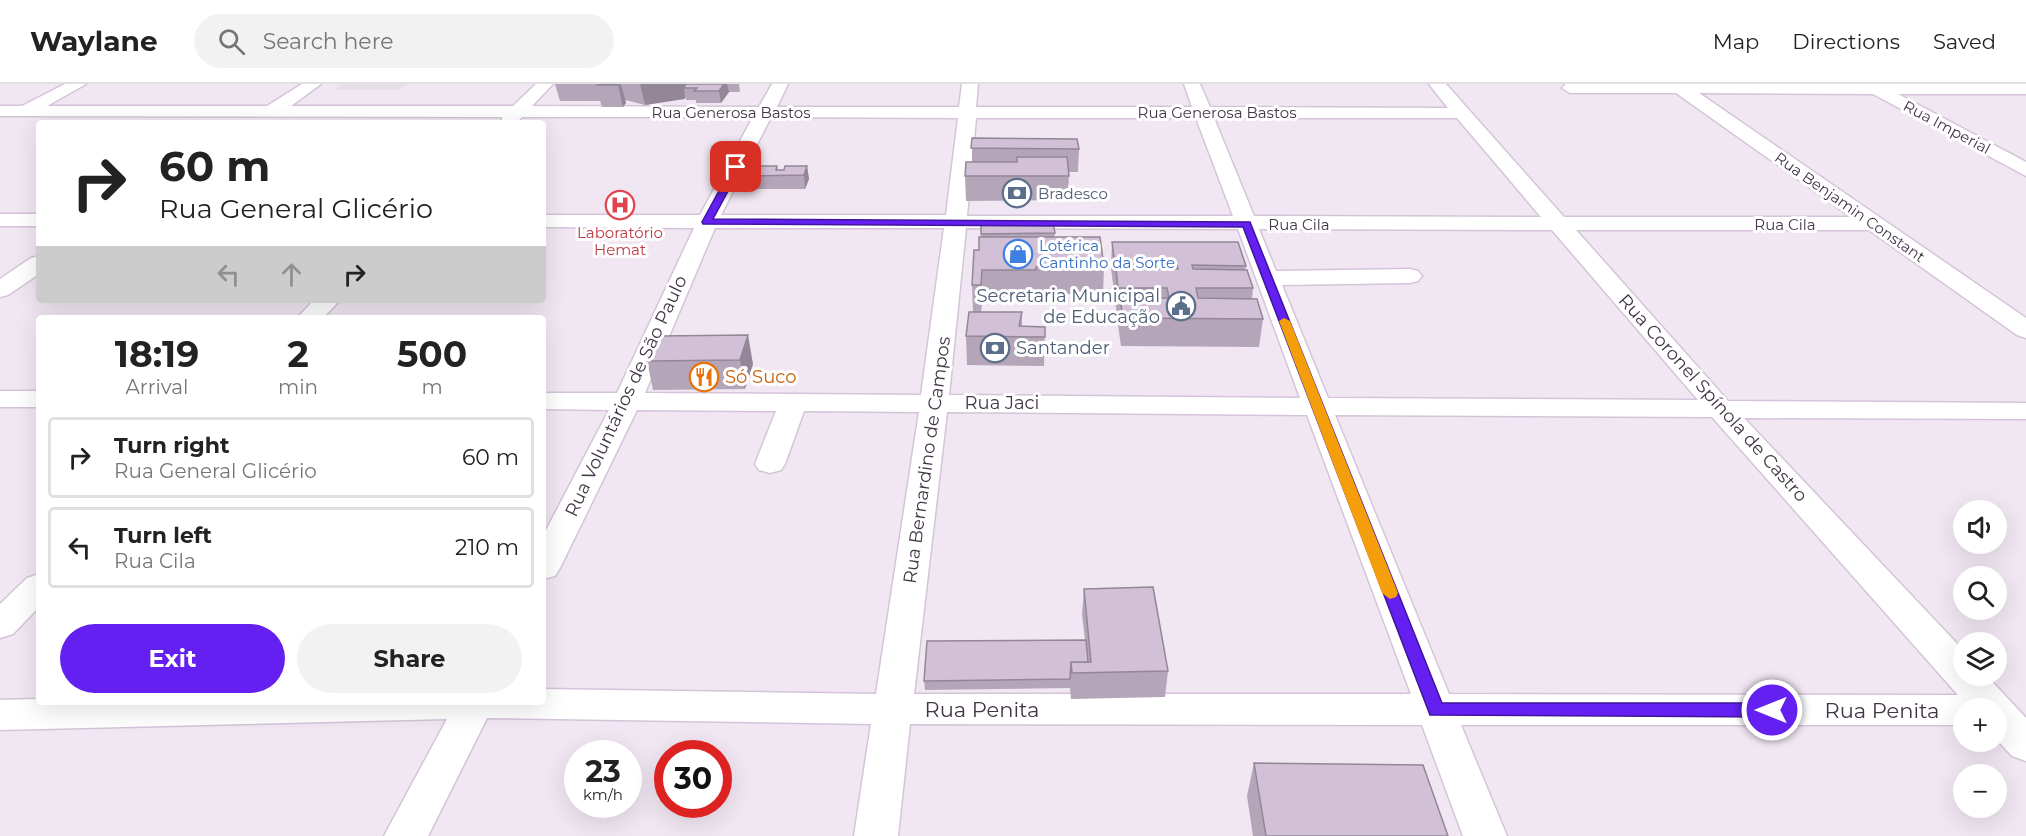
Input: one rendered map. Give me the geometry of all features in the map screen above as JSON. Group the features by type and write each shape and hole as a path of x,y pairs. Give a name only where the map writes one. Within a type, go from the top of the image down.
{"street":[{"path":"0,123 78,84"},
{"path":"256,120 313,84"},
{"path":"511,117 545,84"},
{"name":"Rua Voluntários de São Paulo","path":"546,562 627,402 707,222 780,84"},
{"name":"Rua Bernardino de Campos","path":"876,836 935,403 957,223 970,84"},
{"path":"1192,84 1485,836"},
{"name":"Rua Coronel Spínola de Castro","path":"1437,84 1722,411 1984,698"},
{"path":"1570,88 1676,86 2026,89"},
{"name":"Rua Benjamin Constant","path":"1676,86 2026,330"},
{"name":"Rua Imperial","path":"1872,87 2026,170"},
{"name":"Rua Generosa Bastos","path":"0,111 270,111 511,117 766,112 1462,113"},
{"path":"0,220 36,220"},
{"name":"Rua Cila","path":"546,221 1874,224"},
{"path":"0,290 36,265"},
{"path":"1268,278 1410,276"},
{"path":"312,315 325,303"},
{"path":"0,399 36,399"},
{"name":"Rua Jaci","path":"546,401 1316,405 1722,411 2026,411"},
{"path":"770,464 793,402"},
{"path":"0,625 36,589"},
{"name":"Rua Penita","path":"546,704 892,709 1953,710"},
{"name":"Rua Penita","path":"0,715 396,705"},
{"path":"406,836 474,705"},
{"path":"2007,710 2026,710"},
{"name":"Rua Coronel Spínola de Castro","path":"2007,724 2026,745"}],"shaded area":[{"path":"343,84 408,84 399,90 334,90"}],"building":[{"path":"686,84 724,84 719,91 694,91 697,88 684,88"},
{"path":"972,138 1077,139 1079,149 971,148"},
{"path":"1017,157 1067,157 1069,176 965,176 966,162 1017,162"},
{"path":"747,166 777,166 776,170 784,170 785,166 807,166 804,175 750,176 751,172 744,172"},
{"path":"981,222 1053,222 1055,233 981,234"},
{"path":"979,237 1100,237 1104,267 982,270 981,285 972,285 974,250 979,250"},
{"path":"1112,242 1238,242 1246,266 1192,265 1193,269 1247,270 1253,288 1196,288 1198,298 1257,299 1263,319 1123,318 1120,298 1169,298 1167,288 1118,288 1116,269 1178,269 1177,265 1115,265"},
{"path":"969,312 1022,312 1019,326 1045,327 1045,337 966,336"},
{"path":"748,335 740,360 647,361 658,336"},
{"path":"1153,587 1168,671 1072,673 1071,662 1091,662 1084,589"},
{"path":"1086,640 1088,662 1071,662 1070,679 924,681 927,641"},
{"path":"1254,763 1423,765 1448,836 1266,836"}],"slow traffic":[{"path":"1284,321 1390,593"}],"place":[{"name":"Bradesco","path":"1017,193"},
{"name":"Laboratório Hemat","path":"620,205"},
{"name":"Lotérica Cantinho da Sorte","path":"1018,254"},
{"name":"Secretaria Municipal de Educação","path":"1181,306"},
{"name":"Santander","path":"995,348"},
{"name":"Só Suco","path":"704,377"}],"route":[{"path":"736,167 707,222 1246,224 1436,710 1772,710"}]}
